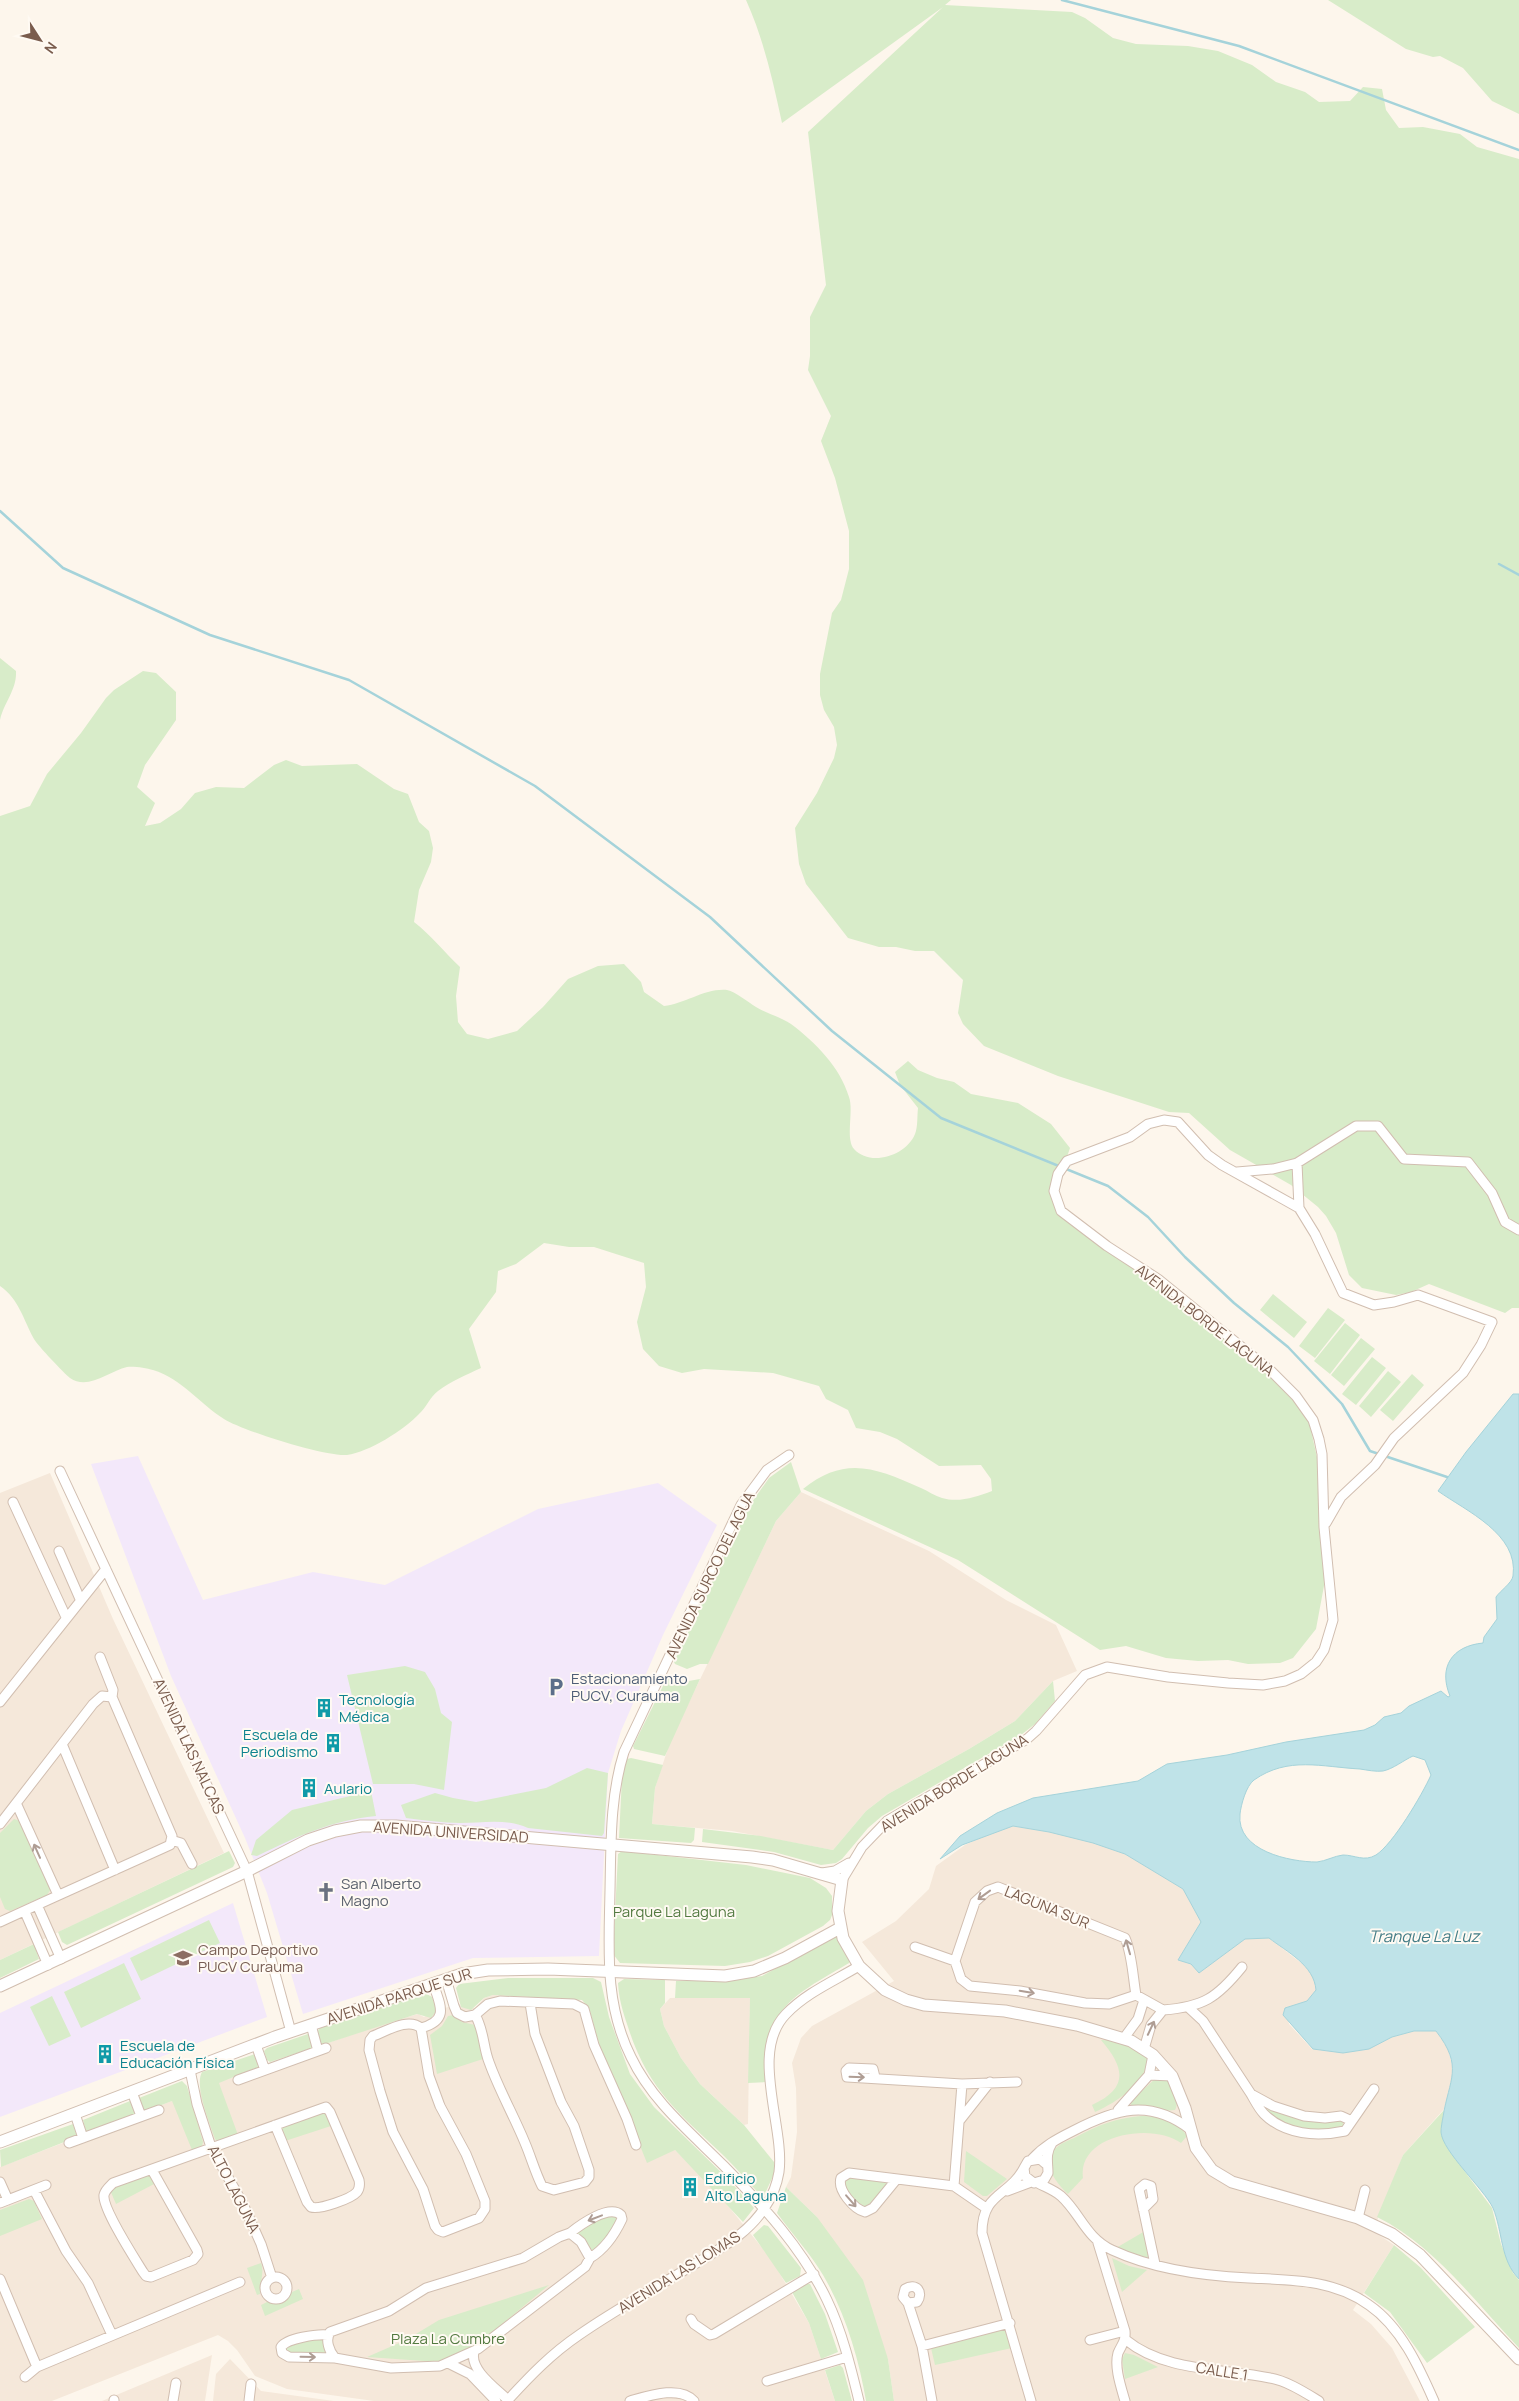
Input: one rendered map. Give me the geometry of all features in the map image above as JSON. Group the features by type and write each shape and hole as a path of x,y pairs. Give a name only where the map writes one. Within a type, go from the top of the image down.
{"street":[{"name":"AVENIDA BORDE LAGUNA","path":"1299,1208 1222,1165 1208,1155 1178,1122 1164,1120 1148,1124 1130,1137 1067,1161 1058,1174 1054,1191 1061,1211 1107,1246 1158,1279 1271,1371 1296,1396 1313,1420 1319,1438 1324,1527 1331,1593 1332,1626 1324,1650 1316,1662 1301,1674 1285,1681 1264,1685 1168,1677 1107,1667 1084,1675 1027,1739 887,1820 876,1830 842,1880 839,1901 840,1928 858,1966 885,1990 915,2003 934,2007 1005,2011 1069,2023 1124,2038 1148,2052 1172,2076 1185,2108 1200,2156 1212,2170 1225,2179 1358,2218 1392,2234 1416,2252 1519,2359"},
{"path":"1237,1172 1274,1169 1298,1163 1356,1126 1378,1126 1404,1159 1468,1162 1492,1193 1505,1222 1519,1230"},
{"path":"1298,1163 1299,1208 1315,1234 1343,1293 1374,1305 1394,1302 1418,1295 1492,1322 1481,1345 1463,1373 1394,1438 1375,1466 1340,1497 1331,1510 1324,1527"},
{"name":"AVENIDA SURCO DEL AGUA","path":"789,1456 767,1470 741,1505 624,1752 616,1776 612,1845 609,1973 614,2009 630,2056 641,2076 663,2105 794,2244 814,2274 828,2301 847,2357 859,2401"},
{"name":"AVENIDA LAS NALCAS","path":"60,1471 247,1871 291,2032"},
{"path":"13,1502 66,1617"},
{"path":"59,1551 80,1599"},
{"path":"0,1702 80,1599 106,1569"},
{"path":"1,1918 25,1912 170,1845 172,1836 112,1697 113,1690 100,1657"},
{"path":"0,1824 17,1805 93,1704 102,1696 112,1697"},
{"path":"62,1744 115,1870"},
{"path":"17,1805 58,1896"},
{"name":"AVENIDA UNIVERSIDAD","path":"0,1986 247,1871 308,1840 335,1831 361,1826 396,1826 752,1857 842,1880"},
{"path":"171,1840 178,1840 181,1843 192,1864"},
{"path":"820,1873 835,1870 854,1860"},
{"path":"820,1873 834,1887 839,1901"},
{"name":"LAGUNA SUR","path":"955,1961 975,1902 987,1891 998,1887 1125,1938 1130,1953 1131,1969 1140,1998"},
{"path":"38,1906 61,1959"},
{"path":"25,1912 48,1964"},
{"name":"AVENIDA PARQUE SUR","path":"0,2142 291,2032 446,1979 488,1970 548,1969 609,1973 725,1976 754,1971 785,1958 840,1928"},
{"path":"915,1947 955,1961 961,1979 970,1986 1020,1991 1085,2003 1109,2004 1140,1998 1163,2010 1189,2008 1206,2001 1226,1987 1242,1967"},
{"name":"AVENIDA LAS LOMAS","path":"508,2401 538,2366 579,2334 724,2246 749,2228 764,2210 774,2190 779,2173 777,2132 769,2064 773,2038 785,2015 807,1997 858,1966"},
{"path":"446,1979 457,2013 465,2017 475,2015 488,2004 500,2001 530,2004 574,2004 584,2009 594,2046 627,2119 636,2145"},
{"path":"421,2028 429,2076 440,2106 466,2154 486,2209 479,2218 443,2232 435,2226 423,2189 394,2132 369,2050 370,2040 373,2036 406,2024 413,2023 421,2028 434,2024 440,2017 441,2009 433,1983"},
{"path":"1124,2038 1138,2019 1140,1998"},
{"path":"475,2015 480,2022 488,2060 503,2099 525,2142 536,2176 542,2186 554,2190 585,2182 589,2177 589,2170 574,2126 561,2102 535,2034 530,2004"},
{"path":"1189,2008 1203,2021 1263,2113 1282,2128 1328,2135 1345,2131 1374,2089"},
{"path":"1118,2110 1149,2075 1148,2052 1151,2025 1163,2010"},
{"path":"238,2080 322,2049 311,2025"},
{"path":"256,2045 265,2070"},
{"name":"ALTO LAGUNA","path":"190,2070 197,2104 211,2147 243,2204 262,2244 272,2278"},
{"path":"1149,2075 1172,2076"},
{"path":"874,2077 962,2084 1016,2082"},
{"path":"960,2120 990,2082"},
{"path":"954,2186 962,2084"},
{"path":"132,2092 141,2116"},
{"path":"1251,2094 1273,2106 1304,2116 1324,2118 1341,2116 1352,2121"},
{"path":"152,2170 198,2250 198,2254 193,2260 151,2277 146,2276 138,2264 107,2208 104,2195 113,2183 211,2147 326,2107 360,2180 360,2187 356,2193 321,2208 311,2207 307,2202 275,2125"},
{"path":"1168,2115 1185,2108"},
{"path":"69,2143 159,2110"},
{"path":"1032,2401 1010,2323 982,2240 982,2227 986,2208 995,2196 1018,2179 1024,2168 1045,2146 1092,2121 1118,2110 1142,2110 1168,2115 1191,2130"},
{"path":"75,2114 83,2138"},
{"path":"1054,2141 1048,2152 1046,2164 1048,2170 1047,2177 1056,2192 1098,2243 1112,2251 1155,2264 1201,2273 1248,2278 1302,2280 1354,2296 1369,2305 1395,2331 1406,2347 1434,2401"},
{"path":"1032,2159 1040,2159 1046,2164"},
{"path":"1024,2168 1025,2176 1056,2192"},
{"path":"896,2180 873,2208 865,2212 858,2208 841,2190 840,2183 841,2178 849,2173 954,2186 986,2208"},
{"path":"995,2196 1047,2177"},
{"path":"0,2182 4,2202 46,2185"},
{"path":"34,2190 66,2251 88,2283 112,2335"},
{"path":"1358,2218 1366,2190"},
{"path":"1144,2209 1155,2264"},
{"path":"609,2212 621,2215 622,2219 619,2225 602,2251 590,2258 585,2267 474,2352 440,2366 391,2368 335,2358 289,2357 282,2353 281,2347 285,2342 319,2334 328,2335 389,2311 426,2288 523,2258 559,2237 570,2233 587,2220 609,2212"},
{"path":"570,2233 581,2242 590,2258"},
{"path":"1098,2243 1125,2336 1118,2355 1119,2380 1125,2401"},
{"path":"691,2319 694,2324 710,2335 714,2334 814,2274"},
{"path":"0,2278 37,2367"},
{"path":"25,2377 37,2367 240,2282"},
{"path":"908,2303 922,2346 932,2401"},
{"path":"922,2346 1010,2323"},
{"path":"328,2335 330,2351 335,2358"},
{"path":"1090,2340 1125,2336"},
{"name":"CALLE 1","path":"1125,2336 1139,2351 1158,2358 1194,2366 1272,2378 1298,2388 1319,2401"},
{"path":"474,2352 472,2358 475,2367 496,2401"},
{"path":"767,2381 847,2357"},
{"path":"448,2363 464,2370 508,2401"},
{"path":"173,2401 176,2383"},
{"path":"249,2401 252,2384"},
{"path":"630,2401 654,2395 678,2393 687,2395 694,2401"}],"shaded area":[{"path":"138,1456 203,1600 313,1572 385,1585 538,1509 658,1483 717,1525 663,1635 621,1731 608,1773 599,1956 473,1958 303,2014 267,1893 245,1838 171,1676 91,1464"},
{"path":"50,1473 113,1619 224,1853 0,1960 0,1493"},
{"path":"801,1492 929,1551 1006,1600 1056,1625 1077,1671 1053,1681 1015,1721 888,1794 866,1811 833,1850 732,1831 652,1824 655,1788 670,1742 776,1521"},
{"path":"1013,1826 1091,1842 1125,1854 1183,1889 1201,1922 1178,1960 1191,1964 1199,1973 1245,1939 1269,1938 1305,1966 1315,1978 1316,1990 1307,2001 1285,2008 1289,2024 1312,2049 1343,2053 1369,2049 1392,2037 1414,2031 1436,2031 1447,2045 1454,2073 1444,2109 1403,2155 1373,2231 1394,2245 1353,2310 1371,2324 1392,2348 1420,2401 894,2401 888,2359 817,2217 786,2187 791,2177 797,2132 796,2088 792,2063 801,2038 812,2026 894,1981 862,1942 896,1921 929,1889 936,1866 965,1845 986,1835"},
{"name":"Campo Deportivo PUCV Curauma","path":"233,1903 267,2017 0,2117 0,2013"},
{"path":"493,1995 578,1999 587,2005 599,2044 615,2081 674,2149 720,2196 771,2259 809,2323 835,2401 374,2401 287,2389 255,2376 237,2350 218,2335 52,2401 0,2401 0,2167 68,2141 70,2147 161,2113 159,2106 235,2076 237,2083 330,2049 328,2043 379,2025 418,2014 424,2017 437,2010 460,2004 461,2007 475,2008 484,1998"},
{"path":"670,1998 750,1998 748,2124 744,2125 700,2084 681,2058 664,2026 660,2009"},
{"path":"212,2355 205,2401 102,2401"},
{"path":"230,2359 261,2391 334,2401 213,2401 216,2374"}],"green space":[{"path":"746,0 951,0 945,5 1072,12 1085,18 1113,38 1136,44 1188,46 1218,51 1252,65 1276,82 1305,92 1319,102 1350,101 1363,87 1382,89 1386,110 1399,128 1423,127 1460,134 1477,147 1519,159 1519,1308 1512,1308 1505,1313 1429,1284 1411,1292 1396,1295 1362,1288 1349,1275 1336,1233 1326,1216 1291,1185 1230,1150 1189,1113 1169,1112 1058,1076 984,1046 963,1024 958,1013 963,980 934,951 879,947 848,938 806,884 799,864 795,828 817,793 834,758 837,745 834,727 824,710 820,695 820,674 832,613 841,600 849,569 849,531 835,478 821,441 831,416 808,370 810,317 826,285 808,132 943,7 782,123 763,45"},
{"path":"1328,0 1519,0 1519,114 1492,101 1463,68 1440,56 1433,57 1406,49"},
{"path":"0,658 16,671 16,678 0,720"},
{"path":"143,671 156,673 176,692 176,720 145,765 137,787 155,803 145,826 160,823 181,809 195,793 216,787 244,788 274,765 286,760 302,766 357,764 394,789 408,794 419,822 429,831 433,848 431,862 419,890 414,922 460,967 456,996 458,1022 467,1034 488,1039 517,1031 543,1007 568,979 598,966 624,964 641,982 644,992 664,1006 711,991 727,990 800,1031 826,1056 840,1076 850,1103 851,1144 854,1149 869,1157 878,1158 896,1153 910,1142 915,1134 918,1108 900,1085 895,1072 908,1061 918,1070 937,1078 954,1082 971,1094 1018,1103 1051,1124 1070,1148 1059,1180 1059,1205 1181,1300 1207,1325 1267,1369 1307,1413 1319,1466 1326,1575 1316,1629 1293,1658 1280,1663 1248,1664 1228,1660 1198,1661 1166,1658 1126,1646 1100,1650 958,1560 803,1489 818,1478 833,1472 847,1468 861,1468 889,1475 939,1497 948,1499 967,1499 992,1491 991,1479 981,1465 939,1466 897,1439 880,1432 856,1428 848,1410 826,1399 819,1386 773,1373 704,1369 682,1373 659,1366 643,1349 637,1322 646,1287 644,1263 594,1247 569,1247 544,1243 516,1264 498,1271 496,1292 469,1329 481,1368 453,1381 438,1391 413,1420 395,1433 375,1445 356,1453 336,1455 304,1448 248,1430 224,1419 173,1379 153,1370 127,1367 91,1381 77,1381 70,1378 36,1342 16,1303 0,1286 0,816 30,806 47,774 81,733 106,698 114,690"},
{"path":"1273,1294 1307,1322 1294,1338 1260,1310"},
{"path":"1328,1308 1345,1320 1315,1358 1299,1346"},
{"path":"1345,1323 1360,1335 1330,1374 1314,1361"},
{"path":"1361,1338 1375,1349 1344,1386 1331,1375"},
{"path":"1372,1357 1386,1368 1356,1405 1342,1394"},
{"path":"1388,1371 1401,1382 1371,1417 1359,1406"},
{"path":"1412,1374 1424,1385 1393,1421 1380,1410"},
{"path":"791,1462 801,1492 776,1521 708,1664 700,1664 687,1669 675,1664 674,1662 745,1512 769,1478"},
{"path":"405,1666 425,1672 435,1689 441,1713 452,1722 444,1790 414,1784 373,1784 347,1675"},
{"path":"669,1677 683,1682 700,1679 665,1756 634,1749 633,1746"},
{"path":"1053,1681 1055,1701 1035,1724 1021,1735 882,1816 868,1828 842,1859 836,1863 821,1865 774,1852 702,1842 703,1829 761,1836 833,1850 866,1811 888,1794 1015,1721"},
{"path":"631,1758 663,1765 655,1788 652,1824 695,1828 694,1840 691,1843 619,1838 622,1777 627,1759"},
{"path":"587,1768 608,1773 604,1833 602,1836 528,1828 503,1822 453,1823 406,1818 401,1805 435,1793 476,1802 546,1788"},
{"path":"371,1791 376,1816 359,1818 329,1826 301,1836 257,1856 251,1855 256,1840 292,1810"},
{"path":"14,1819 20,1821 51,1889 47,1895 10,1911 5,1909 0,1897 0,1833"},
{"path":"229,1851 235,1863 233,1867 67,1945 62,1942 58,1932"},
{"name":"Parque La Laguna","path":"622,1851 746,1865 810,1878 826,1888 832,1896 832,1915 830,1920 823,1926 768,1956 750,1962 725,1966 620,1963 613,1954 618,1854"},
{"path":"209,1920 220,1943 141,1981 130,1958"},
{"path":"837,1935 851,1959 849,1963 819,1980 798,1995 782,2011 773,2034 767,2082 748,2083 750,1998 675,1998 676,1981 726,1981 762,1976"},
{"path":"34,1944 39,1959 0,1978 0,1960"},
{"path":"124,1963 141,1999 81,2028 64,1992"},
{"path":"508,1978 593,1978 601,1982 609,2017 630,2074 654,2107 729,2180 754,2208 743,2222 675,2150 647,2163 599,2044 589,2008 582,2000 493,1995 484,1998 471,2010 461,2007 456,1988 459,1984"},
{"path":"624,1979 665,1980 665,2003 660,2009 664,2026 681,2058 700,2084 744,2125 774,2162 774,2174 763,2198 724,2156 679,2113 655,2084 636,2049 623,2011 618,1983"},
{"path":"425,1993 432,1997 437,2010 431,2018 417,2014 322,2045 317,2032 320,2028"},
{"path":"52,1996 71,2036 49,2046 30,2007"},
{"path":"454,2015 462,2022 475,2025 483,2059 437,2074 430,2035 442,2026 448,2016"},
{"path":"308,2034 312,2048 270,2062 267,2060 264,2051 267,2048"},
{"path":"1101,2040 1115,2041 1139,2052 1150,2060 1141,2078 1128,2092 1095,2112 1092,2105 1112,2092 1119,2077 1115,2060"},
{"path":"255,2054 258,2067 219,2083 238,2135 218,2142 215,2139 201,2095 200,2078 202,2072"},
{"path":"1156,2078 1165,2079 1171,2085 1177,2103 1175,2110 1164,2111 1131,2105 1131,2101"},
{"path":"182,2081 187,2086 203,2142 202,2146 192,2150 172,2101 146,2111 141,2106 139,2098"},
{"path":"130,2101 136,2113 134,2115 86,2132 83,2120"},
{"path":"1269,2107 1339,2120 1344,2125 1341,2128 1330,2129 1311,2129 1293,2126 1275,2118 1266,2111"},
{"path":"1444,2110 1441,2134 1454,2157 1492,2208 1501,2244 1513,2273 1519,2280 1519,2348 1436,2259 1398,2229 1377,2217 1403,2155"},
{"path":"324,2113 328,2115 331,2126 285,2141 281,2130 284,2126"},
{"path":"1141,2116 1167,2120 1178,2126 1187,2136 1181,2143 1169,2137 1153,2133 1136,2133 1119,2136 1104,2142 1092,2151 1084,2163 1083,2178 1068,2194 1063,2189 1055,2179 1050,2166 1051,2154 1056,2148 1100,2126 1124,2118"},
{"path":"73,2124 77,2137 1,2167 0,2150"},
{"path":"966,2151 1007,2179 987,2196 983,2196 964,2182"},
{"path":"150,2174 156,2183 116,2204 110,2190 115,2186"},
{"path":"847,2177 888,2183 868,2208 856,2202 848,2195 842,2182"},
{"path":"786,2187 817,2217 863,2280 888,2359 894,2401 866,2401 855,2352 831,2289 807,2251 777,2213"},
{"path":"29,2199 34,2201 42,2219 0,2236 0,2210"},
{"path":"610,2215 619,2218 600,2249 591,2255 585,2240 576,2233 592,2221"},
{"path":"764,2225 768,2226 801,2268 800,2276 786,2283 753,2235"},
{"path":"1145,2231 1152,2259 1116,2248"},
{"path":"1394,2245 1421,2268 1475,2327 1427,2363 1390,2312 1364,2293"},
{"path":"1112,2258 1129,2266 1147,2270 1122,2292"},
{"path":"261,2263 260,2294 257,2295 247,2268"},
{"path":"810,2284 825,2314 838,2352 821,2359 809,2323 792,2292"},
{"name":"Plaza La Cumbre","path":"549,2285 476,2346 439,2362 367,2357 406,2340 439,2320"},
{"path":"299,2289 303,2299 265,2316 261,2305 267,2302 281,2302 292,2292"},
{"path":"1007,2329 1012,2348 935,2365 931,2348"},
{"path":"324,2337 325,2355 286,2355 285,2345"},
{"path":"1125,2353 1134,2355 1158,2367 1125,2379 1122,2359"},
{"path":"840,2365 843,2368 852,2401 835,2401 825,2370"}],"water":[{"name":"Tranque La Luz","path":"1513,1394 1519,1394 1519,2279 1505,2255 1493,2208 1443,2140 1441,2127 1451,2083 1452,2064 1445,2043 1436,2031 1414,2031 1392,2037 1369,2049 1343,2053 1313,2049 1283,2015 1285,2008 1307,2001 1316,1990 1314,1981 1305,1966 1269,1938 1245,1939 1199,1973 1191,1964 1178,1960 1201,1922 1183,1889 1125,1854 1093,1843 1049,1832 1013,1826 962,1845 940,1859 960,1836 997,1813 1033,1798 1138,1781 1167,1764 1364,1730 1375,1725 1384,1717 1401,1713 1409,1706 1441,1691 1448,1697 1450,1696 1446,1676 1450,1660 1463,1648 1483,1643 1484,1637 1497,1619 1496,1597 1513,1576 1513,1561 1508,1548 1499,1536 1476,1516 1438,1491 1466,1452","holes":["1413,1756 1425,1760 1431,1775 1421,1794 1390,1841 1372,1857 1363,1858 1343,1855 1317,1862 1293,1860 1267,1852 1255,1845 1241,1827 1240,1814 1244,1796 1251,1783 1267,1773 1280,1768 1292,1765 1319,1765 1383,1771"]}],"waterway":[{"path":"1062,0 1239,46 1519,150"},
{"path":"0,511 63,568 210,635 349,680 535,786 710,917 832,1031 941,1118 1108,1186 1148,1217 1185,1257 1234,1303 1288,1347 1342,1404 1370,1451 1447,1477"},
{"path":"1499,564 1519,575"}],"place":[{"name":"Estacionamiento PUCV, Curauma","path":"556,1687"},
{"name":"Tecnología Médica","path":"324,1708"},
{"name":"Escuela de Periodismo","path":"333,1743"},
{"name":"Aulario","path":"309,1788"},
{"name":"San Alberto Magno","path":"326,1892"},
{"name":"Campo Deportivo PUCV Curauma","path":"183,1958"},
{"name":"Escuela de Educación Física","path":"105,2054"},
{"name":"Edificio Alto Laguna","path":"690,2187"}]}
